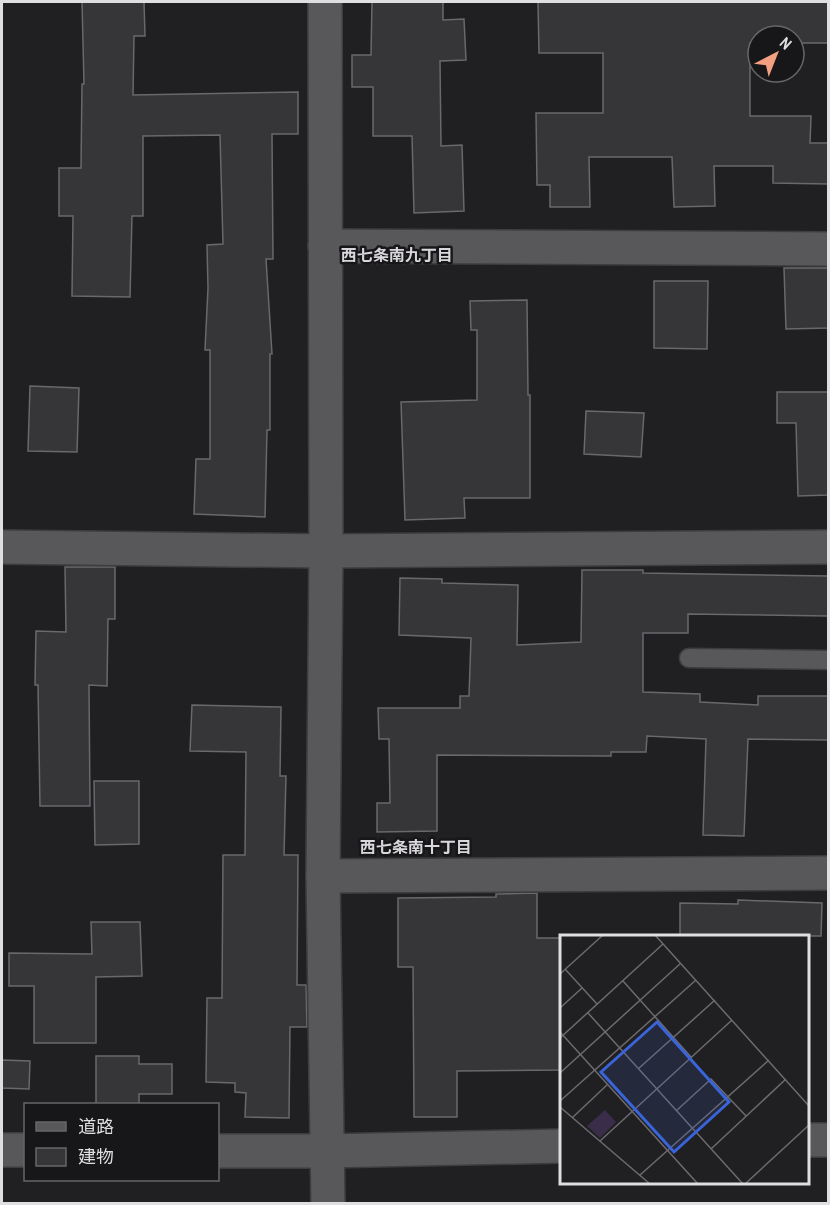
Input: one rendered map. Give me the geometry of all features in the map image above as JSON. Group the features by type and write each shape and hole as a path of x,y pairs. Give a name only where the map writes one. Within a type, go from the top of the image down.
{"street":[{"path":"325,2 326,551 323,876 328,1203"},
{"path":"325,246 828,249"},
{"path":"2,548 326,551 828,547"},
{"path":"323,876 828,873"},
{"path":"809,1140 828,1140"},
{"path":"219,1151 560,1146"},
{"path":"2,1150 24,1150"}],"lane":[{"path":"689,658 828,660"}],"building":[{"path":"82,2 144,2 145,36 134,36 133,95 298,92 298,134 272,134 273,259 266,259 272,354 270,354 270,430 267,430 265,517 194,514 196,459 210,459 210,350 205,350 208,288 207,245 223,244 220,135 143,136 143,216 132,216 130,297 72,296 73,216 59,216 59,168 81,168 82,84 84,84"},
{"path":"372,2 443,2 443,20 464,19 466,60 440,61 441,146 462,145 464,211 414,213 412,136 373,136 373,87 352,87 352,55 371,55"},
{"path":"538,2 828,2 828,43 806,43 806,24 746,24 746,84 750,84 750,116 811,116 810,143 828,143 828,184 773,183 773,166 714,166 715,206 674,207 672,157 589,157 590,207 550,207 550,185 537,185 536,113 603,113 603,53 539,53"},
{"path":"784,268 828,268 828,328 786,329"},
{"path":"654,281 708,281 707,349 654,348"},
{"path":"527,300 530,498 464,498 465,518 405,520 401,402 477,400 477,330 471,330 470,301"},
{"path":"30,386 79,388 77,452 28,451"},
{"path":"777,392 828,392 828,495 798,496 796,423 777,423"},
{"path":"586,411 644,413 641,457 584,454"},
{"path":"65,567 115,567 115,619 108,619 107,686 89,685 90,806 40,806 38,685 35,685 36,631 66,632"},
{"path":"582,570 828,576 828,616 688,614 688,633 643,633 643,692 700,694 700,702 758,705 758,696 828,696 828,740 748,739 744,836 703,835 706,739 647,736 646,752 611,752 611,756 437,755 437,831 377,832 377,803 390,803 389,739 379,739 378,708 460,708 460,696 469,696 471,638 399,635 400,578 442,579 442,583 518,585 517,645 581,642"},
{"path":"192,705 281,707 280,776 286,776 284,855 298,855 297,985 306,985 307,1027 290,1027 289,1118 245,1117 246,1093 235,1092 235,1083 206,1082 207,998 222,998 223,855 245,855 246,752 190,751"},
{"path":"94,781 139,781 139,844 95,845"},
{"path":"537,893 537,938 560,938 560,1070 457,1071 457,1117 414,1117 413,967 398,967 398,898 496,897 496,894"},
{"path":"738,900 822,903 821,936 680,935 680,903 738,904"},
{"path":"91,922 140,922 142,976 96,977 96,1043 34,1043 34,986 9,986 9,953 92,954"},
{"path":"96,1056 139,1056 139,1064 172,1064 172,1094 139,1094 139,1103 96,1103"},
{"path":"2,1060 30,1061 29,1089 2,1088"}],"district":[{"name":"西七条南九丁目","path":"397,255"},
{"name":"西七条南十丁目","path":"416,847"}]}
